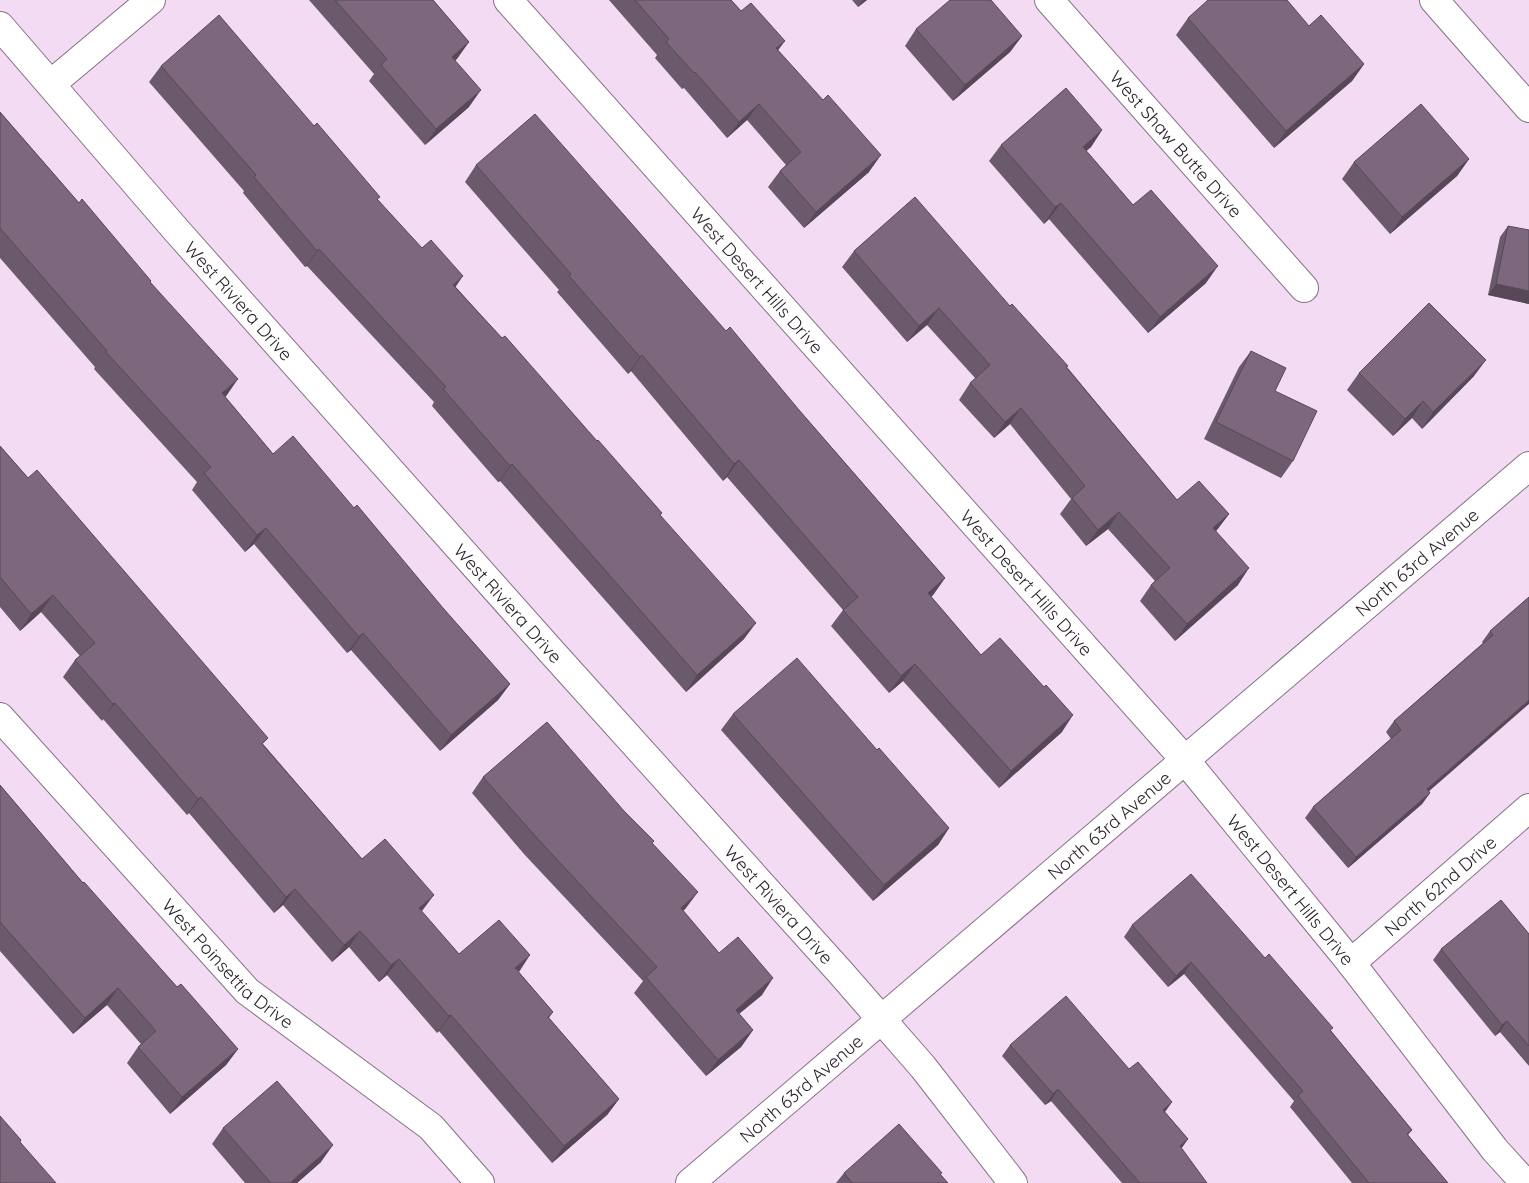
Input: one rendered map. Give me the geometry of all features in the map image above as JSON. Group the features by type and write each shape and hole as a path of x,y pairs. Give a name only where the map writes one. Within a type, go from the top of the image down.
{"street":[{"path":"51,84 151,0"},
{"name":"West Desert Hills Drive","path":"508,0 1185,760 1351,963 1495,1150 1525,1183"},
{"path":"1434,0 1529,108"},
{"name":"West Shaw Butte Drive","path":"1055,2 1304,288"},
{"name":"West Riviera Drive","path":"0,26 230,290 881,1018 1013,1183"},
{"name":"North 63rd Avenue","path":"690,1183 1529,466"},
{"name":"West Poinsettia Drive","path":"0,717 247,991 430,1127 480,1183"},
{"name":"North 62nd Drive","path":"1351,963 1529,808"}],"building":[{"path":"335,0 433,0 469,42 452,57 481,90 436,129 381,65 387,59"},
{"path":"635,0 731,0 741,11 751,3 785,41 776,48 823,100 828,95 881,155 816,212 780,171 801,152 759,104 739,122 666,42 669,39"},
{"path":"950,0 991,0 1022,36 965,85 916,29"},
{"path":"1208,0 1287,0 1309,26 1321,15 1364,64 1286,131 1188,18"},
{"path":"219,15 314,126 317,123 380,197 377,199 422,248 431,240 463,276 453,285 502,338 505,336 662,513 660,515 756,623 697,675 512,464 510,466 443,389 446,387 319,249 317,251 254,177 256,175 161,66"},
{"path":"1066,88 1102,130 1083,147 1133,205 1151,190 1218,266 1160,317 1061,203 1055,207 1001,145"},
{"path":"1421,104 1469,159 1402,217 1354,162"},
{"path":"0,112 79,203 82,199 150,282 238,379 222,393 273,454 293,436 354,508 357,505 443,608 510,684 451,735 363,633 359,637 266,528 257,535 204,473 211,467 106,352 0,228"},
{"path":"535,114 726,331 730,327 799,410 945,578 928,593 981,655 1000,638 1044,687 1046,685 1073,715 1011,771 915,664 901,676 843,610 858,597 739,460 734,464 642,355 640,357 569,276 571,274 476,165"},
{"path":"915,197 1010,306 1012,304 1068,366 1066,367 1177,500 1199,481 1229,514 1213,528 1249,568 1187,624 1151,585 1170,568 1119,512 1098,530 1072,498 1085,486 1021,408 1005,422 970,383 990,365 939,308 919,326 854,251"},
{"path":"1508,226 1529,230 1529,291 1496,284"},
{"path":"1429,303 1486,360 1433,412 1423,401 1405,419 1359,373"},
{"path":"1251,351 1286,368 1275,391 1317,411 1293,461 1216,422"},
{"path":"0,446 28,478 37,470 268,738 262,744 362,859 385,839 434,895 419,908 459,954 499,920 530,955 515,968 553,1012 548,1017 619,1099 564,1146 451,1015 449,1016 399,959 391,965 360,931 344,945 295,889 286,897 201,797 198,799 75,660 95,643 53,595 31,614 0,577"},
{"path":"1529,597 1529,700 1427,789 1430,793 1356,857 1313,807 1401,730 1394,721 1493,635 1490,631"},
{"path":"797,658 877,750 879,748 949,828 884,885 733,714"},
{"path":"547,722 624,811 654,841 652,843 698,892 681,908 719,953 738,937 773,978 736,1010 753,1030 718,1060 646,977 657,967 483,777"},
{"path":"0,785 83,883 177,987 181,984 238,1049 182,1097 138,1047 156,1031 118,988 85,1018 0,922"},
{"path":"1191,874 1265,958 1269,954 1333,1028 1330,1030 1412,1130 1407,1134 1448,1183 1369,1183 1298,1096 1303,1091 1191,962 1176,976 1132,925"},
{"path":"1501,900 1529,934 1529,1046 1507,1021 1502,1025 1441,949"},
{"path":"1066,996 1129,1069 1138,1062 1172,1102 1163,1110 1188,1139 1180,1146 1207,1183 1140,1183 1058,1089 1053,1094 1010,1045"},
{"path":"277,1081 333,1145 290,1183 271,1183 223,1128"},
{"path":"0,1116 21,1140 20,1142 56,1183 0,1183"},
{"path":"899,1124 942,1173 940,1174 948,1183 852,1183 844,1173"}]}
